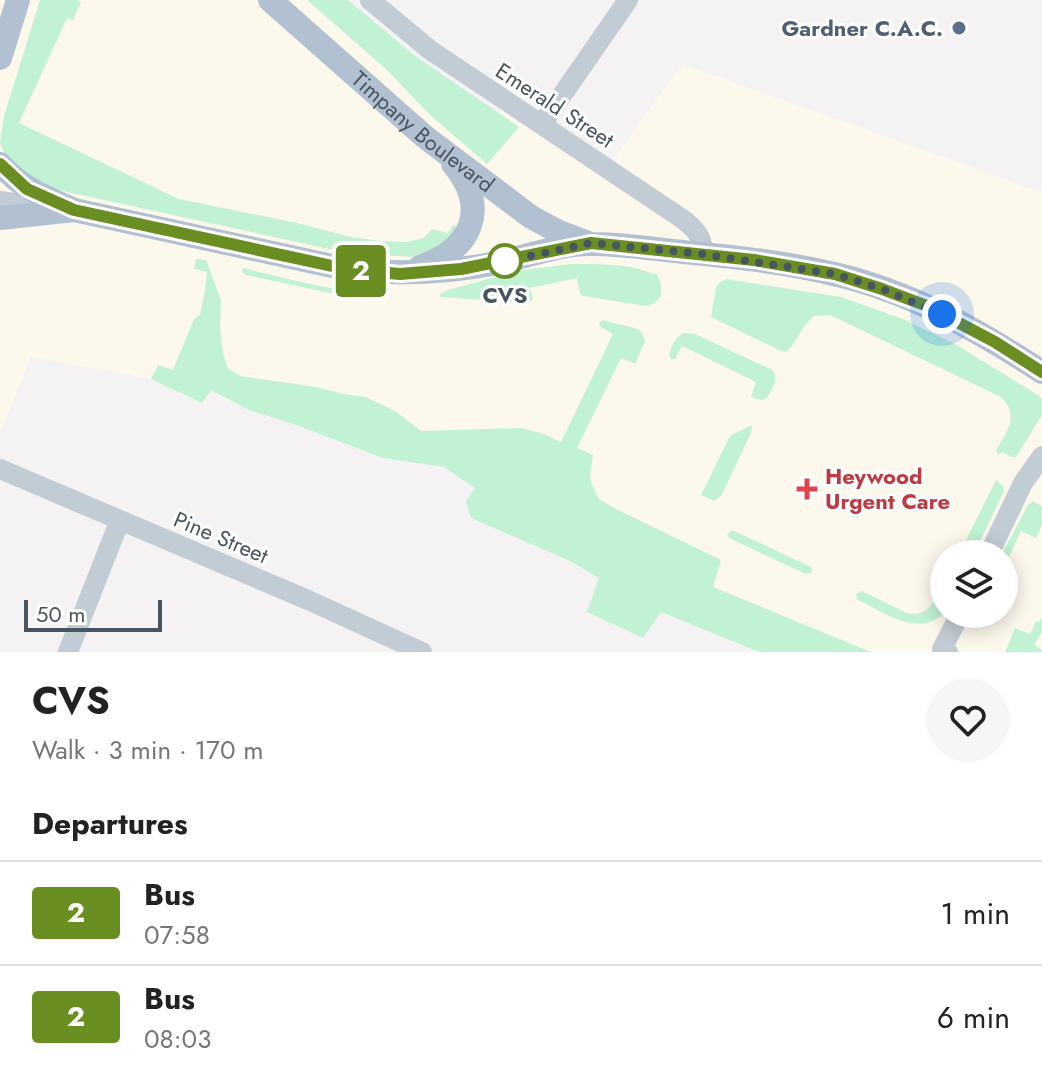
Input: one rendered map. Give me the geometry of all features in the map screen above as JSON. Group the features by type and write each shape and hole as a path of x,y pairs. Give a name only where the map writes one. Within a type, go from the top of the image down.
{"main road":[{"path":"0,58 18,0"},
{"name":"Timpany Boulevard","path":"270,0 425,137 531,217 574,239 591,243"},
{"path":"400,274 435,262 457,246 468,231 473,216 472,200 464,178 425,137"},
{"path":"0,164 27,189 74,210 346,269 400,274 461,269 591,243 702,254 821,271 927,306 976,331 1042,372"},
{"path":"0,218 74,210"}],"street":[{"name":"Emerald Street","path":"370,0 430,50 684,220 701,239 702,254"},
{"path":"542,124 628,0"},
{"path":"0,201 74,210"},
{"path":"996,540 1023,483 1042,456"},
{"name":"Pine Street","path":"0,469 422,652"},
{"path":"68,652 120,520"},
{"path":"948,652 942,649 953,628"}],"shaded area":[{"path":"0,0 324,0 483,132 507,102 606,166 682,64 1038,191 1042,188 1042,652 759,652 661,612 643,638 587,612 599,578 568,560 471,518 466,501 475,488 444,467 383,458 249,410 211,390 202,403 151,379 31,357 0,434"}],"green space":[{"path":"40,0 81,2 73,20 67,18 19,123 179,199 381,241 406,242 424,238 432,229 448,233 453,225 457,226 451,241 418,257 329,249 35,185 7,162 0,142 4,116"},
{"path":"307,0 348,0 415,56 519,127 487,164"},
{"path":"196,259 206,260 221,300 220,327 228,369 241,376 366,397 395,411 421,431 521,428 561,442 613,334 599,323 603,320 638,329 645,341 635,364 621,358 577,448 593,455 590,475 599,499 721,560 713,587 871,652 759,652 661,612 643,638 587,612 599,578 568,560 471,518 466,501 475,488 444,467 383,458 249,410 211,390 202,403 151,379 158,365 173,370 194,319 200,315 207,272 194,269"},
{"path":"570,264 623,266 656,273 660,297 646,306 583,296 577,278 530,288 533,299 529,303 440,297 448,290 517,271"},
{"path":"243,268 328,287 379,294 381,297 375,300 344,296 246,275 242,272"},
{"path":"726,279 841,297 903,319 955,344 1038,395 1042,399 1042,415 1016,457 1002,452 999,455 996,451 1011,416 1006,403 999,396 830,315 814,316 786,352 779,350 711,317 716,287"},
{"path":"684,333 695,334 772,370 775,380 767,398 751,397 756,382 682,346 675,359 671,359 672,345"},
{"path":"752,425 721,496 714,501 701,495 730,436"},
{"path":"996,480 1004,491 981,540 966,540"},
{"path":"1033,501 1042,506 1042,525 1036,538 1021,531 1017,540 1009,540"},
{"path":"732,530 809,566 811,573 806,574 731,539 727,535"},
{"path":"862,591 907,613 926,610 930,606 930,621 902,621 860,601 856,594"},
{"path":"1042,617 1042,632 1034,645 1042,652 1005,652 1015,628 1030,634 1036,621 1039,622"}],"bus line":[{"name":"2","path":"0,164 27,189 74,210 346,269 400,274 461,269 591,243 795,266 835,274 927,306 995,342 1042,372"}],"place":[{"name":"Gardner C.A.C.","path":"959,28"},
{"name":"CVS","path":"505,261"},
{"name":"Heywood Urgent Care","path":"807,489"}],"route":[{"path":"505,261 497,263 591,243 702,254 835,274 882,289 942,314"}]}
